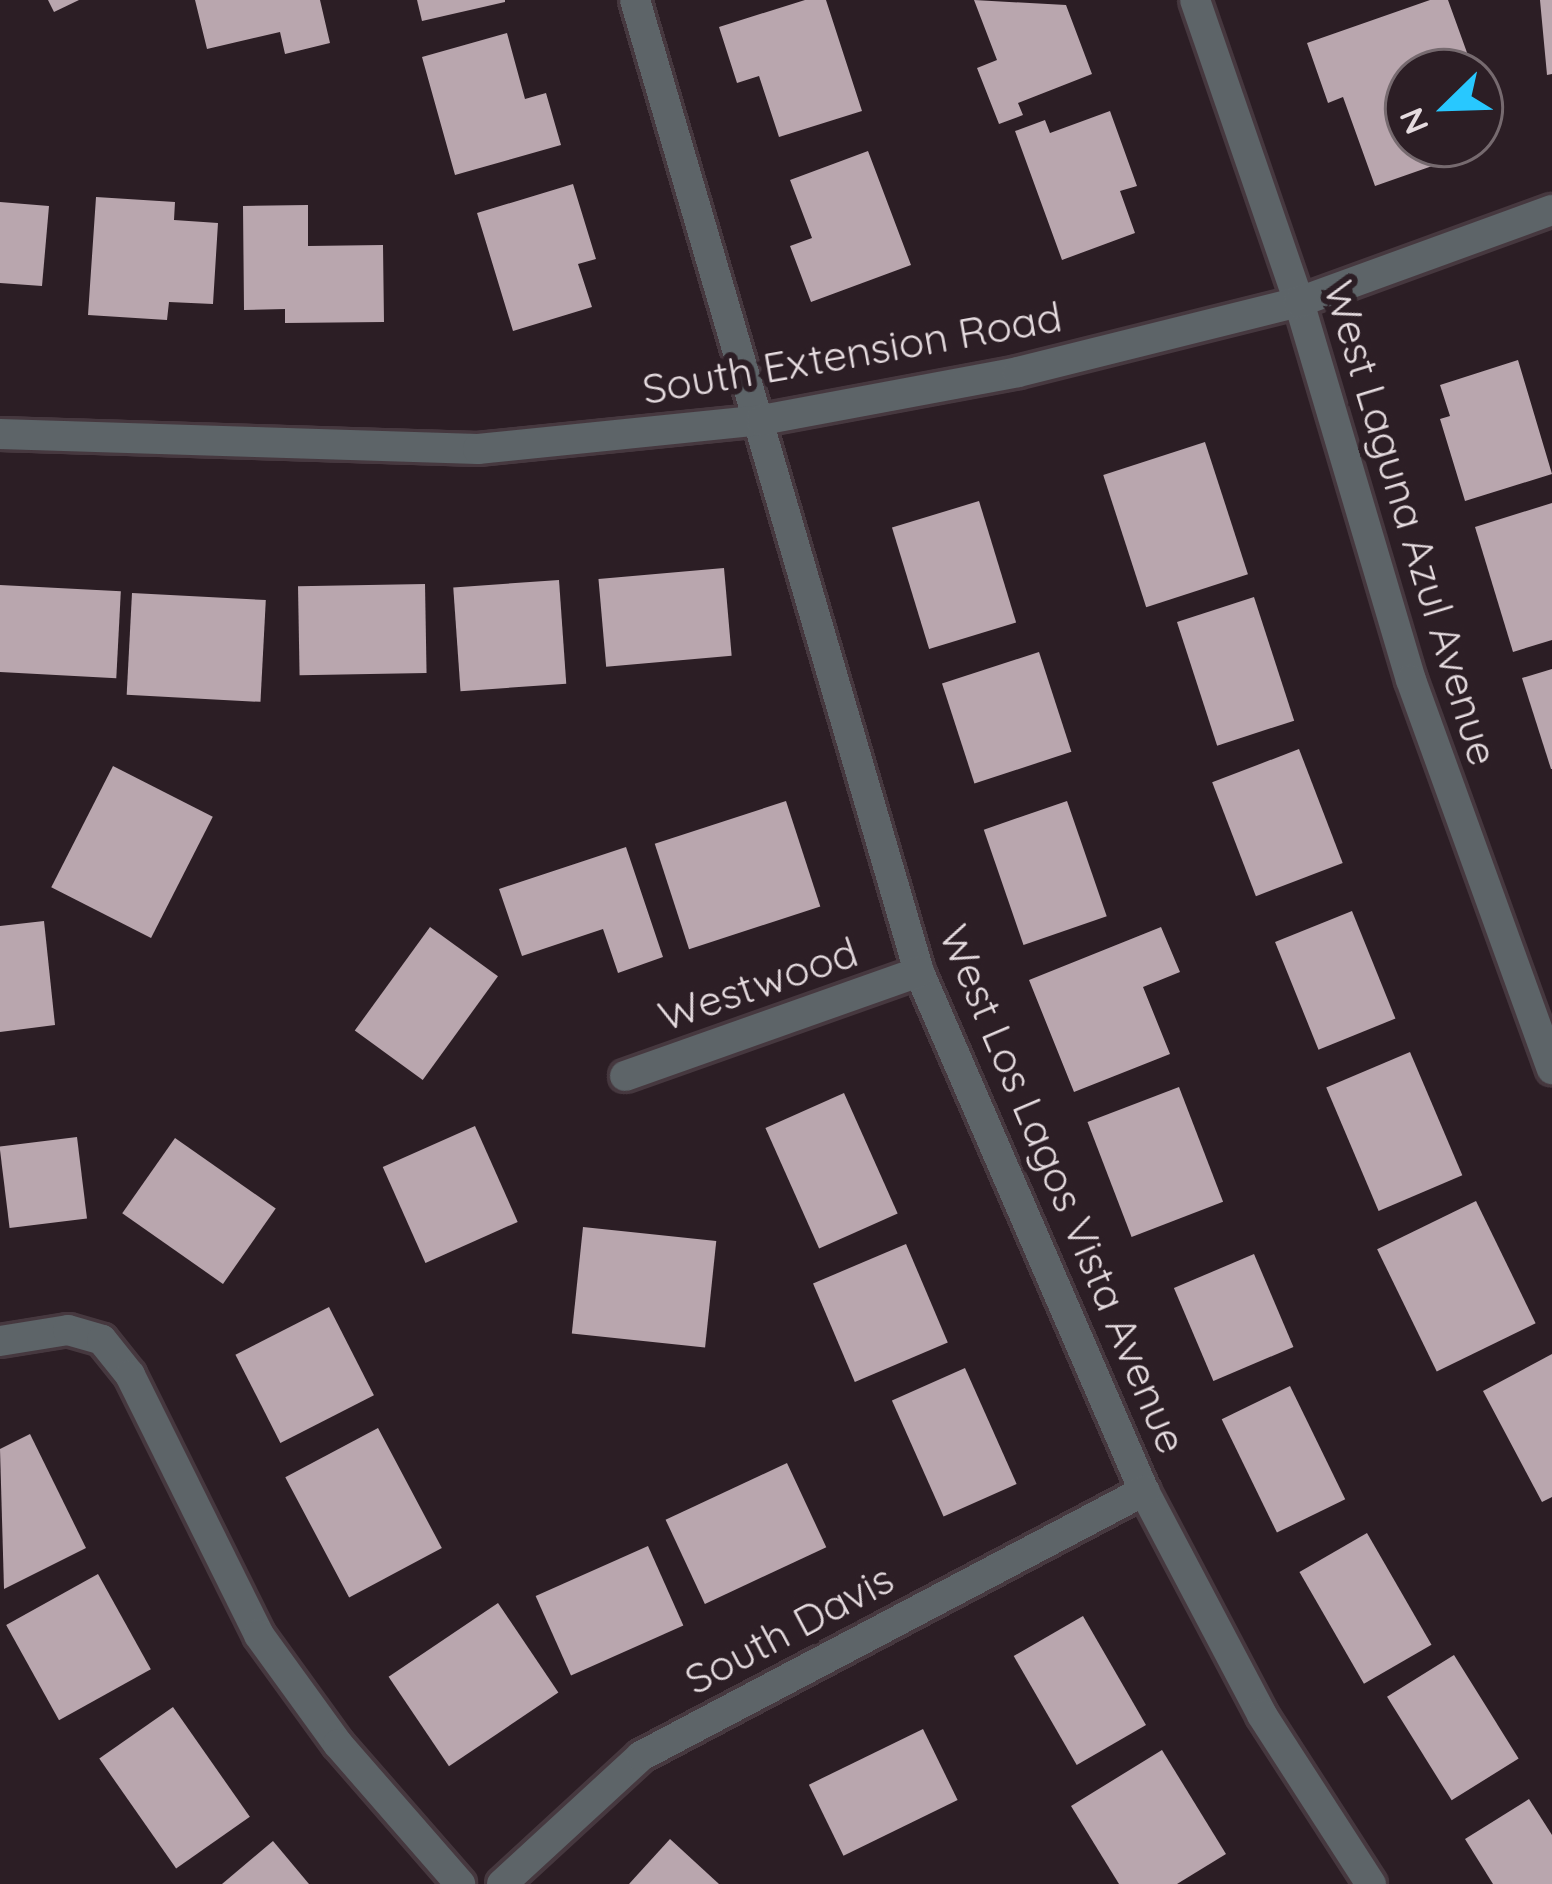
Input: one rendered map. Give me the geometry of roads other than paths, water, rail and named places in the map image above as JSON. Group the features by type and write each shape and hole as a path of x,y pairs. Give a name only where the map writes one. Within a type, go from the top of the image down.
{"street":[{"name":"West Los Lagos Vista Avenue","path":"635,0 762,420 920,972 1144,1491 1262,1715 1372,1884"},
{"name":"West Laguna Azul Avenue","path":"1195,0 1299,302 1411,680 1552,1069"},
{"name":"South Extension Road","path":"0,434 478,449 762,420 1018,372 1299,302 1552,210"},
{"name":"Westwood","path":"625,1076 920,972"},
{"path":"0,1341 68,1330 102,1340 130,1375 259,1635 338,1744 460,1884"},
{"name":"South Davis","path":"502,1884 641,1756 1144,1491"}]}
